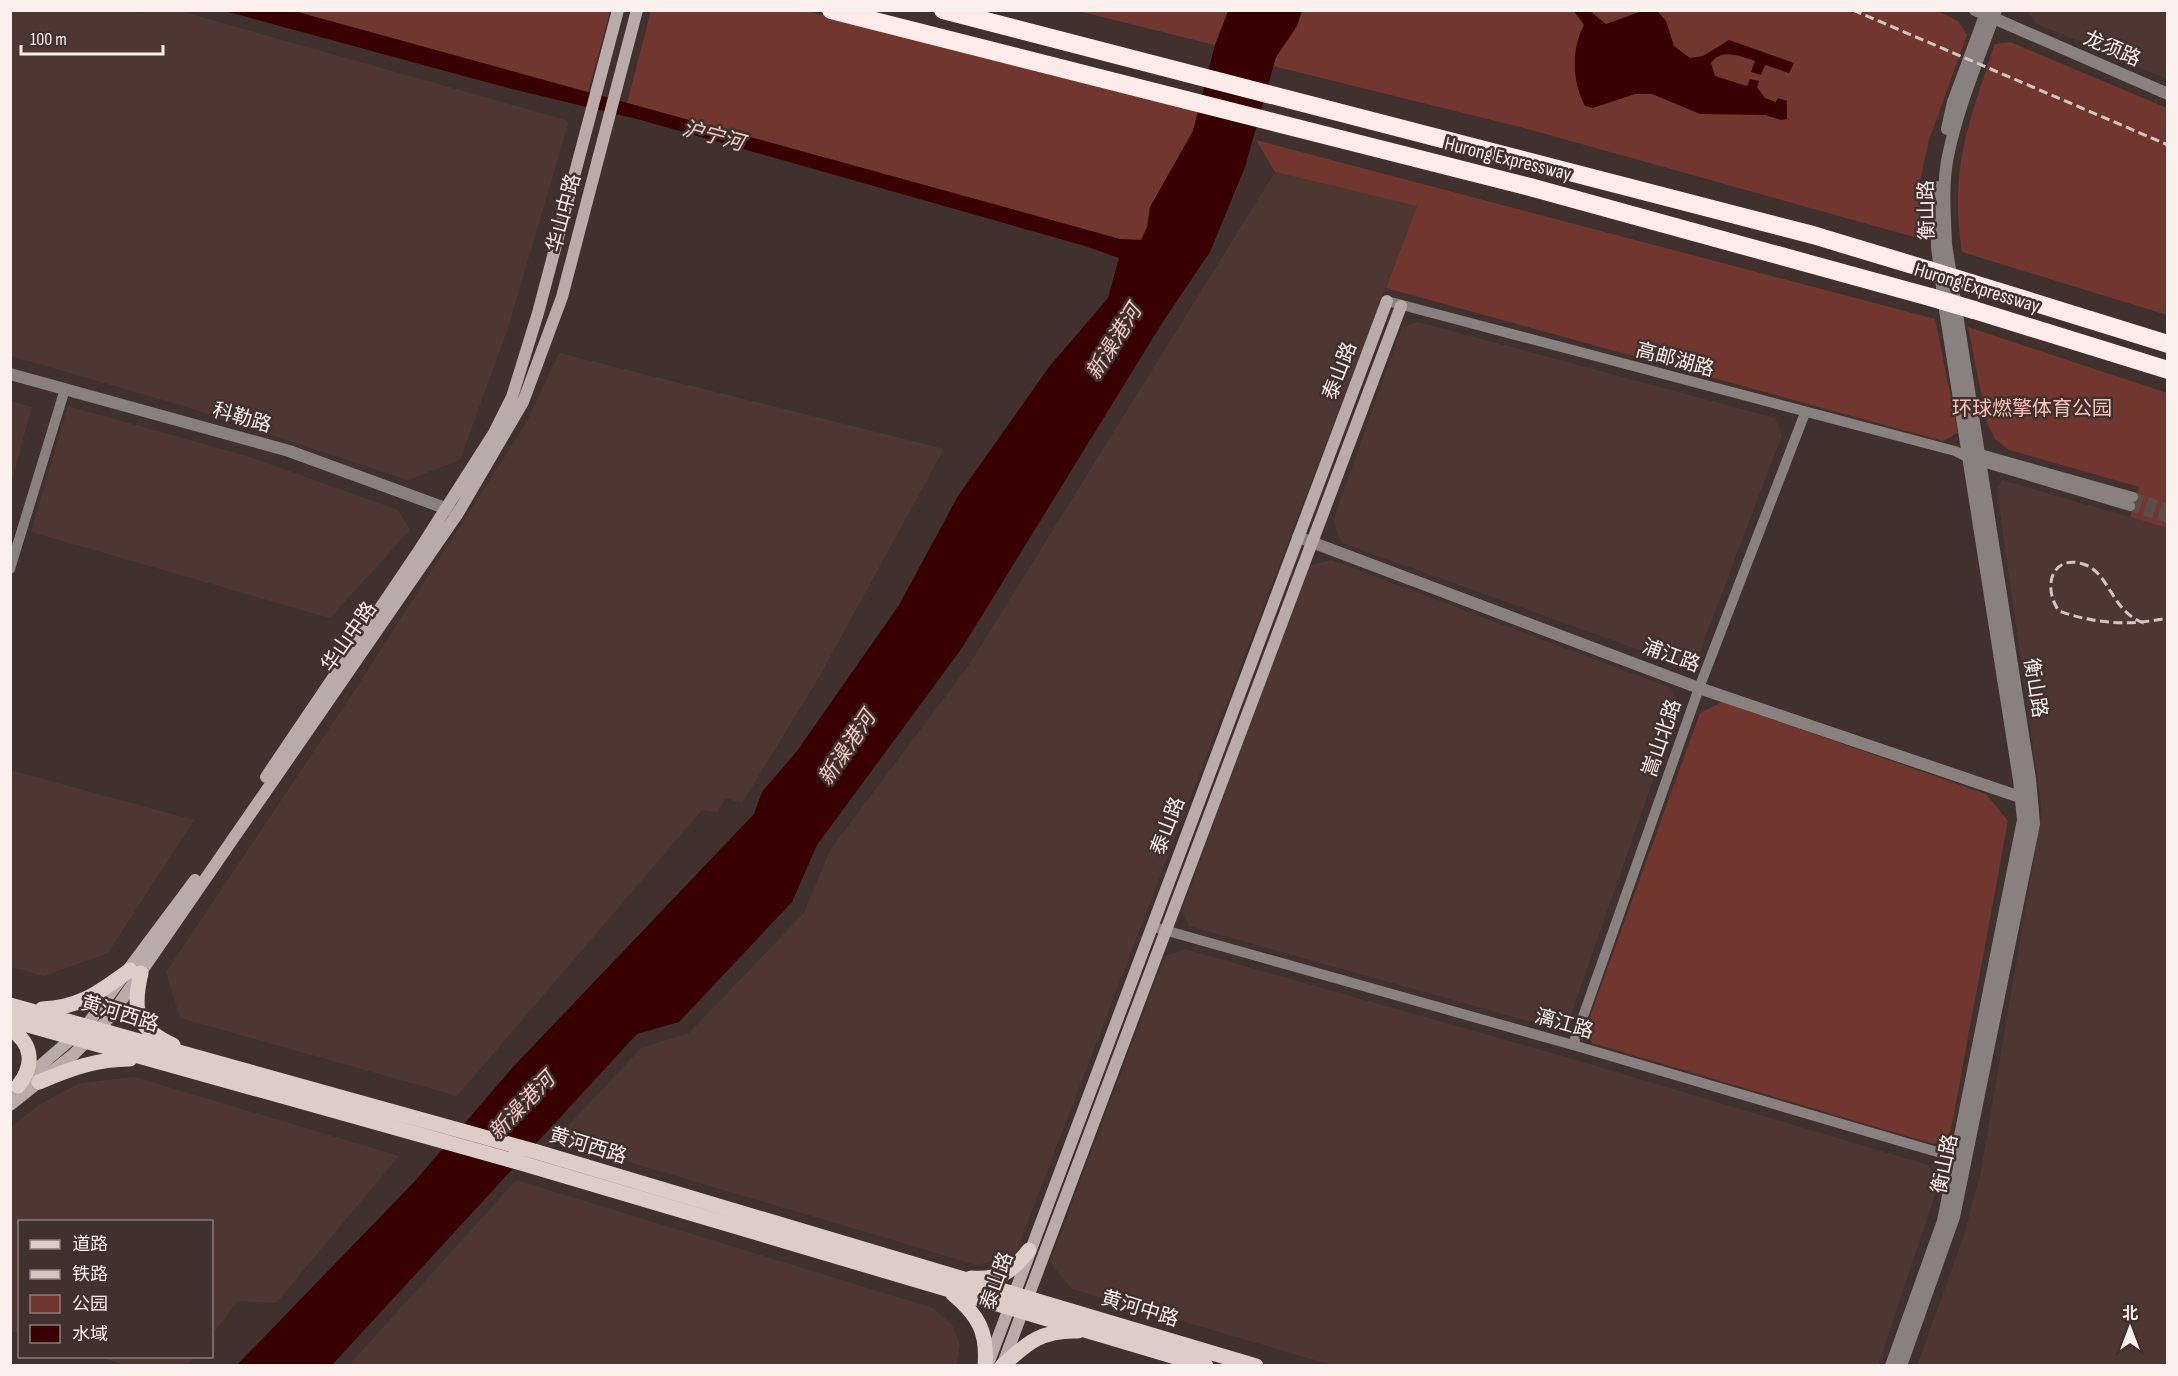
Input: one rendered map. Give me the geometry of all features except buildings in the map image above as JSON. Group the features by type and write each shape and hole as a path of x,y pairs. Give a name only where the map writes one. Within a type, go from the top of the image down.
{"highway":[{"name":"Hurong Expressway","path":"831,10 1553,193 1930,297 2168,370"},
{"name":"Hurong Expressway","path":"943,10 1280,95 1814,235 2168,344"}],"main road":[{"name":"华山中路","path":"14,1089 110,1017 135,971 494,433 512,397 530,344 618,10"},
{"name":"华山中路","path":"135,971 458,513 523,402 562,297 637,10"},
{"name":"泰山路","path":"1002,1365 1029,1250 1387,301"},
{"name":"泰山路","path":"986,1365 1017,1302 1165,932 1401,306"},
{"path":"13,1010 67,1008 90,999 135,971"},
{"path":"135,971 136,1006 140,1022 155,1036 214,1063"},
{"name":"黄河西路","path":"13,1010 163,1062 445,1134 534,1151 951,1283"},
{"path":"10,1029 17,1034 28,1050 29,1072 14,1089"},
{"name":"华山中路","path":"10,1104 39,1082 87,1034"},
{"name":"黄河西路","path":"87,1034 214,1063 445,1134 521,1163 1017,1302"},
{"path":"39,1082 81,1064 110,1059 163,1062"},
{"path":"986,1365 987,1349 984,1331 951,1283 999,1276 1013,1270 1029,1250"},
{"name":"黄河中路","path":"1017,1302 1092,1332 1206,1365"},
{"name":"黄河中路","path":"1017,1302 1256,1365"},
{"path":"1002,1365 1024,1345 1043,1334 1065,1331 1092,1332"}],"street":[{"name":"龙须路","path":"1987,13 2168,94"},
{"name":"衡山路","path":"1891,1365 1943,1221 1961,1159 2034,824 2027,800 1974,456 1946,244 1944,192 1947,157 1987,13"},
{"name":"高邮湖路","path":"1387,301 1974,456 2132,502"},
{"name":"科勒路","path":"10,374 289,452 458,513"},
{"path":"10,568 65,389"},
{"name":"嵩山北路","path":"1573,1045 1699,688 1805,413"},
{"name":"浦江路","path":"1298,537 1311,544 1699,688 2027,800"},
{"name":"漓江路","path":"1152,926 1165,932 1573,1045 1961,1159"},
{"name":"衡山路","path":"1901,1365 1940,1262 1954,1217 1961,1159"}],"shaded area":[{"path":"130,10 138,13 140,11 180,11 569,121 508,328 460,460 408,480 177,404 11,356 11,11"},
{"path":"2028,11 2167,11 2167,79 2035,23"},
{"path":"1275,172 1417,206 1015,1255 977,1265 555,1140 641,1048 689,1033 804,913 830,850 969,665"},
{"path":"1418,322 1775,418 1782,435 1700,651 1676,663 1342,543 1333,521 1402,327"},
{"path":"559,353 944,449 818,679 742,803 725,798 718,812 702,810 457,1096 180,1018 166,972 355,690 525,425"},
{"path":"10,401 32,407 11,483"},
{"path":"68,406 250,457 398,510 410,530 330,618 31,532"},
{"path":"2002,480 2167,528 2167,1365 1917,1366 1964,1235 1981,1171 2042,810 1998,498 1997,488"},
{"path":"1331,560 1671,688 1679,706 1570,1017 1553,1028 1189,926 1182,910 1309,566"},
{"path":"10,770 194,820 108,953 44,976 11,967"},
{"path":"1185,949 1569,1058 1928,1165 1938,1186 1878,1365 1332,1365 1072,1289 1050,1263 1165,956"},
{"path":"135,1077 399,1156 276,1303 238,1301 213,1334 213,1220 18,1220 18,1333 11,1331 11,1127 40,1104 80,1083"},
{"path":"516,1180 933,1308 953,1326 960,1345 956,1365 349,1365"},
{"path":"101,1358 193,1358 187,1365 129,1366"}],"green space":[{"path":"803,10 1198,111 1193,131 1150,207 1147,227 1141,240 1120,239 627,103 651,11"},
{"path":"1302,10 1935,10 1958,21 1967,35 1929,140 1920,180 1921,239 1520,127 1273,66"},
{"path":"294,11 610,11 588,92"},
{"path":"1078,11 1228,11 1215,45"},
{"path":"2010,42 2167,108 2167,315 1962,252 1958,195 1964,146 1995,44"},
{"path":"1256,140 1935,319 1958,433 1943,441 1386,288 1417,206 1275,172"},
{"name":"环球燃擎体育公园","path":"1968,327 2167,393 2167,528 2130,517 2139,487 2009,450 1995,439 1987,423"},
{"path":"1722,702 1986,794 2008,821 1950,1135 1934,1144 1592,1043 1587,1025 1700,713"}],"water":[{"path":"225,11 294,11 1120,239 1141,240 1147,227 1150,207 1193,131 1215,45 1228,11 1302,11 1297,26 1276,57 1245,167 1210,252 1164,320 962,648 817,845 792,902 679,1022 637,1034 332,1365 237,1365 415,1181 513,1067 754,814 762,792 797,751 899,605 958,496 1049,367 1108,298 1119,258 1085,246 641,120 512,89"},
{"path":"1574,11 1590,11 1606,24 1642,11 1657,11 1666,21 1674,46 1690,58 1703,56 1729,40 1794,63 1789,73 1765,65 1761,75 1751,72 1755,61 1737,55 1726,54 1715,58 1711,63 1715,76 1747,86 1750,79 1759,81 1757,87 1765,98 1776,102 1778,98 1787,101 1787,119 1781,120 1765,115 1700,114 1652,94 1635,94 1593,108 1585,106 1578,87 1575,66 1577,44 1584,25"}],"tunnel":[{"path":"2133,497 2168,509"},
{"path":"2130,506 2168,518"}],"railway":[{"path":"1853,10 2168,145"},
{"path":"2144,623 2133,618 2124,610 2092,568 2072,562 2057,568 2053,575 2051,592 2059,611 2086,619 2126,623 2140,622 2154,621 2168,618"}],"water label":[{"name":"沪宁河","path":"713,136"},
{"name":"新澡港河","path":"1114,342"},
{"name":"新澡港河","path":"847,748"},
{"name":"新澡港河","path":"522,1106"}]}
